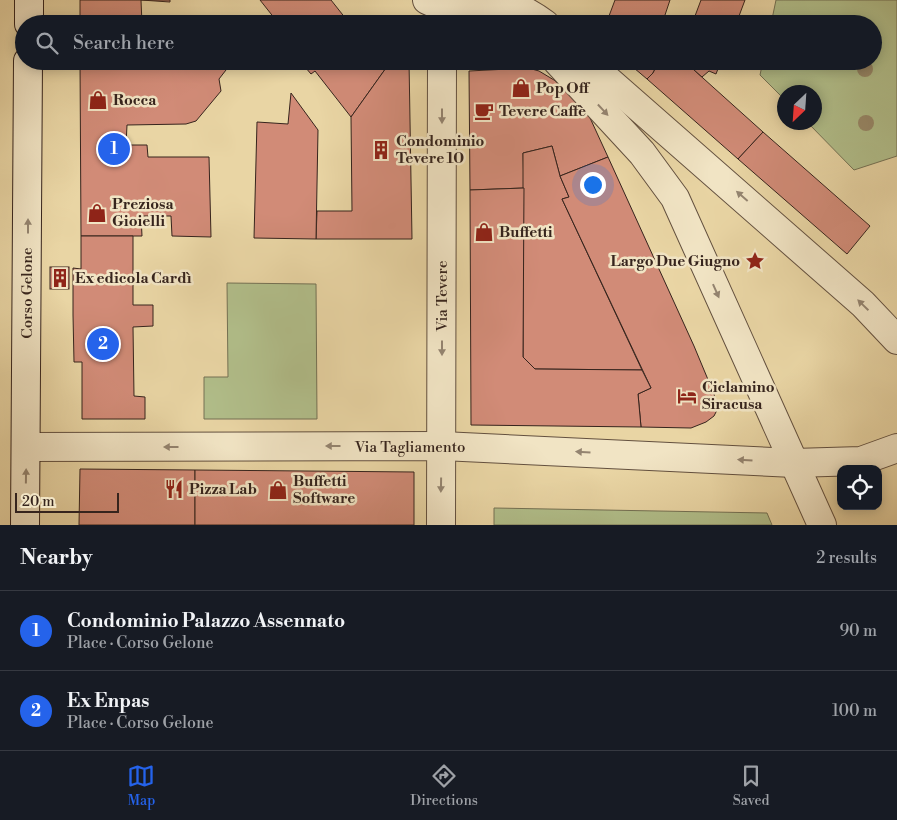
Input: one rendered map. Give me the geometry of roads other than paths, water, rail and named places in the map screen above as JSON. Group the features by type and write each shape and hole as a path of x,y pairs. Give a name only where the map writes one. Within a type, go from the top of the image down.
{"street":[{"path":"29,0 29,15"},
{"path":"494,15 521,9"},
{"path":"435,10 481,15"},
{"name":"Corso Gelone","path":"25,525 28,70"},
{"name":"Via Tevere","path":"441,525 442,70"},
{"path":"565,70 642,153 675,198 822,525"},
{"path":"596,70 863,304 897,340"},
{"path":"663,182 678,165 689,160 701,161"},
{"name":"Via Tagliamento","path":"26,447 442,446 794,464 861,461 897,448"}],"place":[{"name":"Pop Off","path":"521,88"},
{"name":"Rocca","path":"98,100"},
{"name":"Tevere Caffè","path":"484,111"},
{"name":"Condominio Palazzo Assennato","path":"114,149"},
{"name":"Condominio Tevere 10","path":"381,150"},
{"name":"Preziosa Gioielli","path":"97,213"},
{"name":"Buffetti","path":"484,232"},
{"name":"Largo Due Giugno","path":"755,261"},
{"name":"Ex edicola Cardì","path":"60,278"},
{"name":"Ex Enpas","path":"103,344"},
{"name":"Ciclamino Siracusa","path":"687,396"},
{"name":"Pizza Lab","path":"174,489"},
{"name":"Buffetti Software","path":"278,490"}]}
